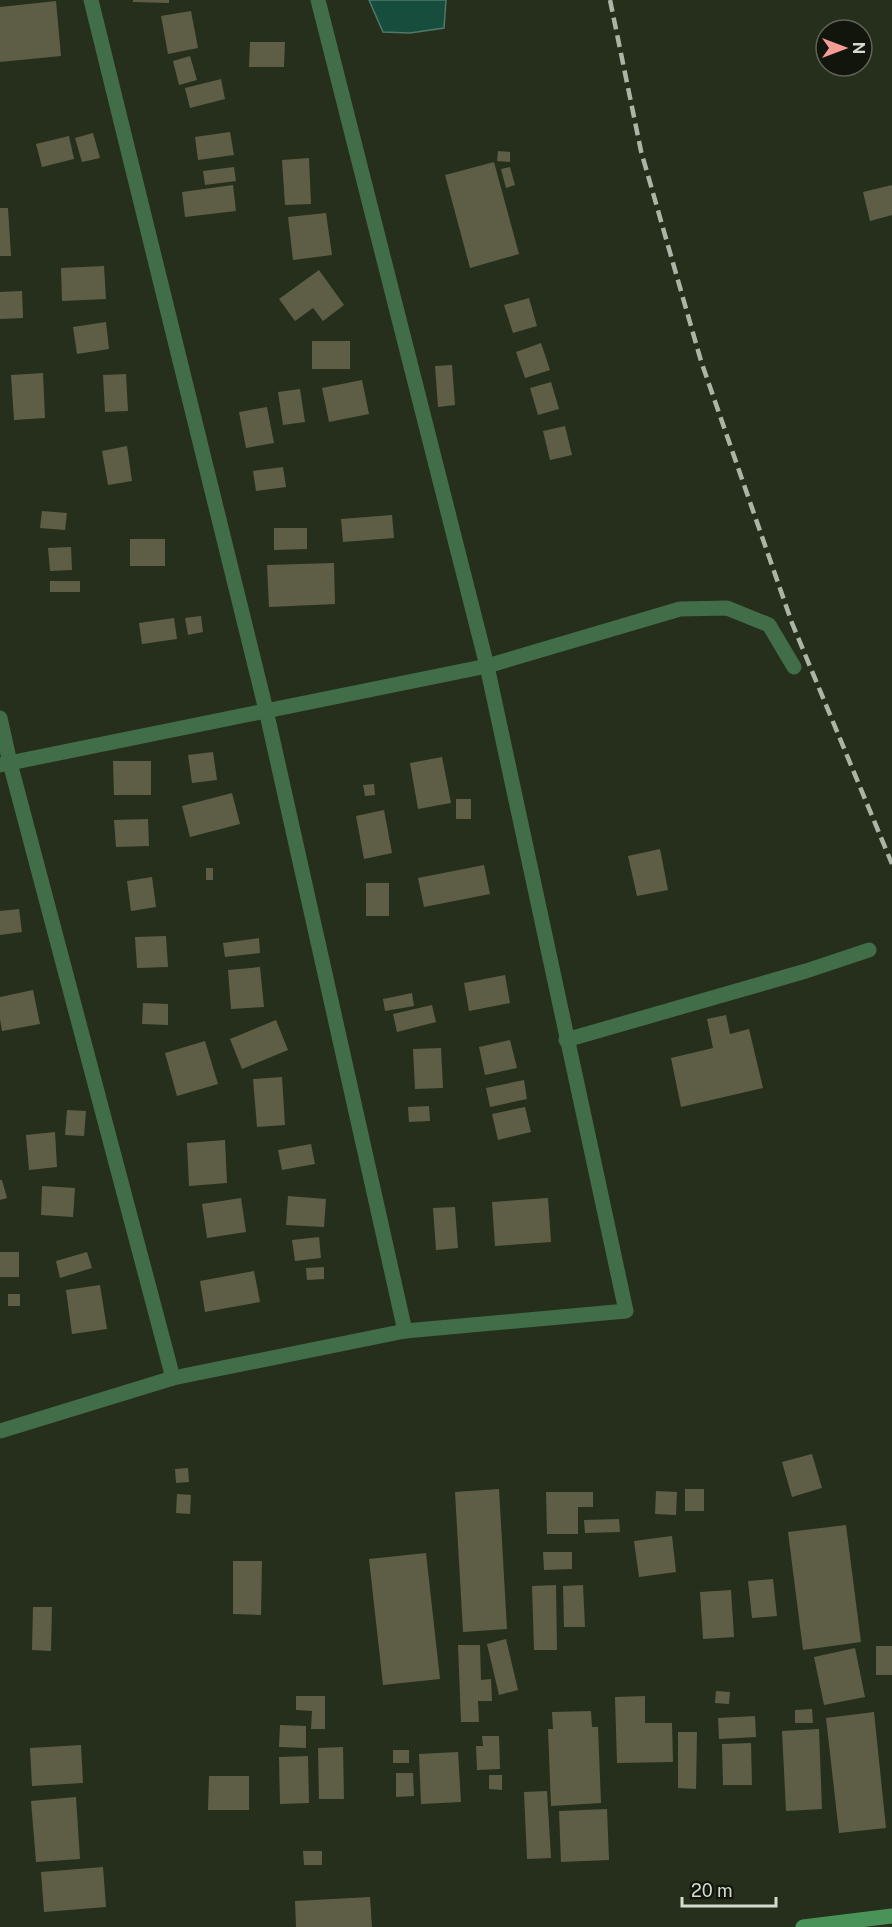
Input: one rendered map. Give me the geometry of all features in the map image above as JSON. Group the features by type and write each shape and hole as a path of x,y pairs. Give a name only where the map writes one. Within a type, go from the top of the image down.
{"main road":[{"path":"803,1927 892,1916"}],"street":[{"path":"91,0 266,710 405,1330"},
{"path":"0,1431 173,1378 405,1330 626,1311 487,666 318,0"},
{"path":"5,764 487,666 680,609 727,608 769,625 794,667"},
{"path":"0,718 5,764 173,1378"},
{"path":"566,1041 806,971 869,950"}],"shaded area":[{"path":"369,0 446,0 444,28 410,33 383,32"}],"building":[{"path":"133,0 169,0 169,3 133,2"},
{"path":"56,1 61,56 0,62 0,7"},
{"path":"191,11 198,48 168,54 161,16"},
{"path":"250,42 285,42 284,67 249,67"},
{"path":"190,56 197,80 179,85 173,61"},
{"path":"221,79 225,99 190,108 185,88"},
{"path":"230,132 234,155 198,160 195,137"},
{"path":"93,133 100,158 82,162 75,138"},
{"path":"69,136 74,159 42,167 36,144"},
{"path":"498,151 510,152 510,162 497,161"},
{"path":"309,158 311,204 285,205 282,160"},
{"path":"494,162 519,254 470,268 445,175"},
{"path":"234,167 236,181 205,185 203,171"},
{"path":"510,167 515,185 506,188 501,169"},
{"path":"233,185 236,211 185,217 182,192"},
{"path":"892,185 892,215 870,221 863,192"},
{"path":"0,208 8,208 11,256 0,256"},
{"path":"326,213 332,255 293,260 288,217"},
{"path":"104,266 106,299 62,301 61,268"},
{"path":"319,270 344,305 323,321 313,308 295,321 279,299"},
{"path":"22,291 23,318 0,319 0,292"},
{"path":"529,298 537,326 513,333 504,305"},
{"path":"106,322 109,349 77,354 73,327"},
{"path":"312,341 350,341 350,369 312,369"},
{"path":"541,343 550,370 525,378 516,352"},
{"path":"452,365 455,405 438,407 435,366"},
{"path":"43,373 45,418 14,420 11,375"},
{"path":"126,374 128,411 105,412 103,375"},
{"path":"362,380 369,414 329,422 322,388"},
{"path":"551,382 559,409 538,415 530,388"},
{"path":"300,389 305,422 283,425 278,392"},
{"path":"267,407 274,443 246,448 239,412"},
{"path":"565,426 572,455 550,460 543,431"},
{"path":"127,446 132,481 108,485 102,451"},
{"path":"283,467 286,487 256,491 253,471"},
{"path":"42,511 67,513 65,530 40,528"},
{"path":"392,515 394,538 343,542 341,519"},
{"path":"274,528 307,528 307,549 274,550"},
{"path":"130,539 165,539 165,566 130,566"},
{"path":"71,547 72,570 50,571 48,548"},
{"path":"334,563 335,604 269,607 267,565"},
{"path":"50,581 80,581 80,592 50,592"},
{"path":"201,616 203,632 188,635 185,618"},
{"path":"174,618 177,639 142,644 139,623"},
{"path":"213,752 217,780 192,783 188,755"},
{"path":"442,757 451,803 418,809 410,763"},
{"path":"113,761 151,761 151,795 114,795"},
{"path":"374,784 375,795 365,796 363,785"},
{"path":"232,793 240,824 190,837 182,806"},
{"path":"456,799 471,799 471,819 456,819"},
{"path":"384,810 392,853 364,859 356,816"},
{"path":"148,819 149,846 116,847 114,820"},
{"path":"660,849 668,890 637,896 628,856"},
{"path":"484,865 490,894 424,907 418,878"},
{"path":"206,868 213,868 213,880 206,880"},
{"path":"152,877 156,907 131,911 127,881"},
{"path":"366,883 389,883 389,916 366,916"},
{"path":"19,909 22,932 0,935 0,911"},
{"path":"166,936 168,967 137,968 135,937"},
{"path":"259,938 260,953 225,957 223,943"},
{"path":"260,967 264,1007 231,1009 228,970"},
{"path":"505,975 510,1003 469,1011 464,983"},
{"path":"33,990 40,1024 2,1031 0,997"},
{"path":"412,993 414,1006 385,1011 383,999"},
{"path":"143,1003 168,1004 168,1025 142,1024"},
{"path":"432,1005 436,1022 397,1032 393,1014"},
{"path":"726,1015 730,1034 749,1029 763,1088 681,1107 671,1058 713,1048 707,1019"},
{"path":"276,1020 288,1050 242,1069 230,1039"},
{"path":"510,1040 517,1068 485,1075 479,1047"},
{"path":"205,1041 218,1084 177,1096 165,1053"},
{"path":"441,1048 443,1088 415,1089 413,1049"},
{"path":"282,1077 285,1125 257,1127 253,1079"},
{"path":"524,1080 527,1099 490,1107 486,1088"},
{"path":"429,1106 430,1121 409,1122 408,1107"},
{"path":"525,1107 531,1132 498,1140 492,1114"},
{"path":"67,1110 86,1111 84,1136 65,1135"},
{"path":"55,1132 57,1167 29,1170 26,1135"},
{"path":"225,1140 227,1183 189,1186 187,1143"},
{"path":"311,1144 315,1164 282,1170 278,1150"},
{"path":"0,1180 2,1180 7,1198 0,1200"},
{"path":"42,1186 75,1188 73,1217 41,1215"},
{"path":"288,1196 326,1199 324,1227 286,1225"},
{"path":"241,1198 246,1232 207,1238 202,1204"},
{"path":"548,1198 551,1242 495,1246 492,1202"},
{"path":"455,1207 458,1248 436,1250 433,1208"},
{"path":"319,1237 321,1258 295,1261 292,1240"},
{"path":"0,1252 19,1252 19,1277 0,1277"},
{"path":"87,1252 92,1268 60,1278 56,1261"},
{"path":"324,1267 324,1279 307,1280 306,1268"},
{"path":"254,1271 260,1302 205,1312 200,1281"},
{"path":"100,1285 107,1329 72,1334 66,1290"},
{"path":"8,1294 20,1294 20,1306 8,1306"},
{"path":"812,1454 822,1488 792,1497 782,1462"},
{"path":"188,1468 189,1482 176,1483 175,1469"},
{"path":"499,1489 507,1629 463,1632 455,1492"},
{"path":"685,1489 704,1489 704,1511 685,1511"},
{"path":"656,1491 677,1492 676,1515 655,1514"},
{"path":"546,1492 593,1492 593,1507 578,1507 578,1534 547,1534"},
{"path":"177,1494 191,1495 190,1514 176,1513"},
{"path":"619,1519 620,1532 585,1533 584,1520"},
{"path":"846,1525 861,1642 803,1650 788,1532"},
{"path":"672,1536 676,1572 639,1577 634,1541"},
{"path":"543,1552 572,1552 572,1569 544,1570"},
{"path":"426,1553 440,1679 383,1685 369,1559"},
{"path":"233,1561 262,1561 261,1615 233,1614"},
{"path":"773,1579 777,1616 752,1618 748,1581"},
{"path":"556,1585 557,1650 534,1650 532,1586"},
{"path":"583,1585 585,1627 564,1627 563,1586"},
{"path":"731,1590 734,1637 703,1639 700,1592"},
{"path":"33,1607 52,1607 51,1651 32,1650"},
{"path":"506,1639 518,1690 499,1695 487,1644"},
{"path":"458,1645 480,1645 481,1680 491,1679 492,1701 478,1701 479,1722 461,1722"},
{"path":"876,1646 892,1646 892,1675 876,1675"},
{"path":"855,1648 865,1697 824,1705 814,1657"},
{"path":"716,1691 730,1692 729,1704 715,1703"},
{"path":"296,1696 325,1696 325,1729 311,1729 312,1711 296,1710"},
{"path":"645,1696 645,1723 672,1723 673,1762 617,1763 615,1697"},
{"path":"812,1709 813,1723 795,1723 795,1710"},
{"path":"591,1711 592,1727 598,1727 601,1803 551,1806 548,1729 553,1729 552,1712"},
{"path":"874,1712 886,1828 839,1833 826,1718"},
{"path":"755,1716 756,1737 719,1739 718,1718"},
{"path":"280,1725 306,1726 306,1748 279,1747"},
{"path":"819,1729 822,1809 786,1811 782,1731"},
{"path":"678,1732 697,1732 696,1789 678,1788"},
{"path":"482,1736 499,1736 500,1769 477,1770 476,1746 483,1746"},
{"path":"751,1743 752,1785 723,1785 722,1744"},
{"path":"81,1745 83,1783 32,1786 30,1748"},
{"path":"343,1747 344,1799 319,1799 318,1748"},
{"path":"393,1750 409,1750 409,1763 393,1763"},
{"path":"458,1752 461,1802 421,1804 419,1754"},
{"path":"308,1756 309,1803 280,1804 279,1757"},
{"path":"396,1773 413,1773 414,1796 396,1797"},
{"path":"489,1775 502,1775 502,1790 489,1789"},
{"path":"209,1776 249,1776 249,1810 208,1810"},
{"path":"547,1791 551,1858 527,1859 524,1792"},
{"path":"76,1797 80,1859 36,1862 31,1801"},
{"path":"607,1809 609,1860 561,1862 559,1811"},
{"path":"303,1851 322,1851 322,1865 304,1865"},
{"path":"103,1867 106,1907 44,1912 41,1872"},
{"path":"370,1897 372,1927 296,1927 295,1901"}],"railway":[{"path":"610,0 641,151 701,361 792,623 892,864"}]}
